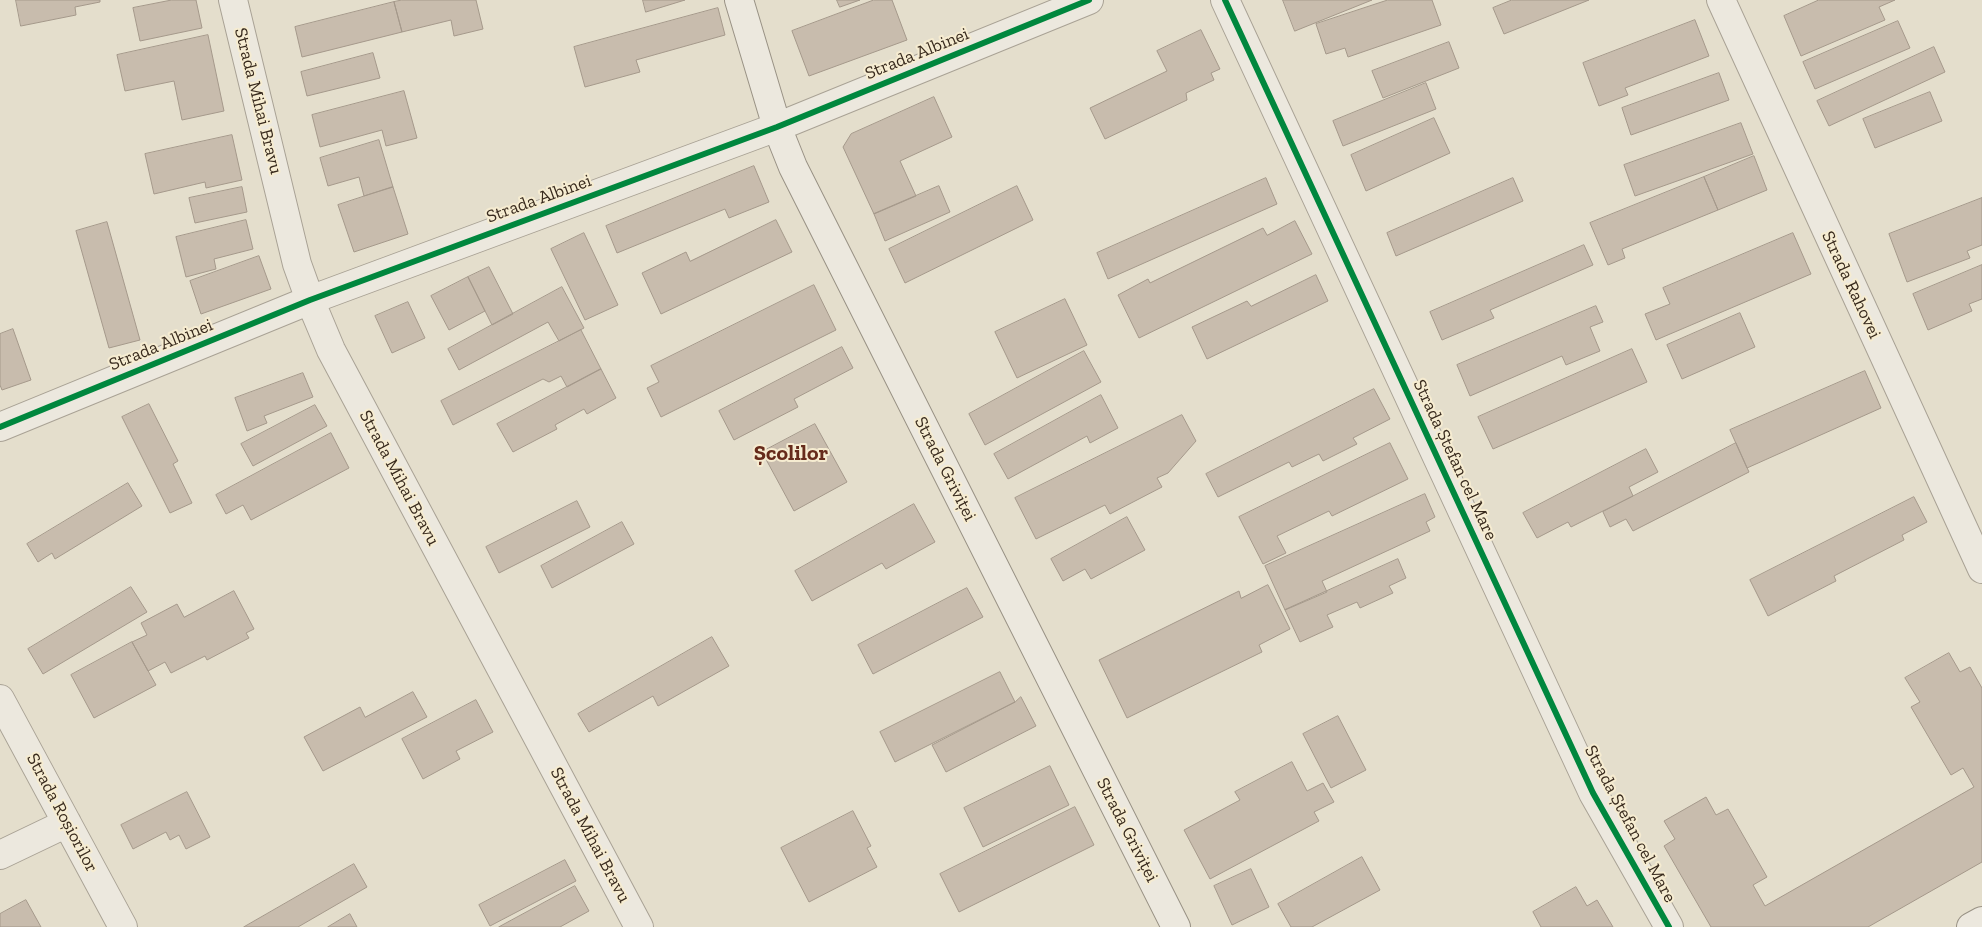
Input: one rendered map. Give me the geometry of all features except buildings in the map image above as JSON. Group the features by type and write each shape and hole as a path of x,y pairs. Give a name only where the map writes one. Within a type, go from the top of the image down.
{"street":[{"name":"Strada Mihai Bravu","path":"233,0 297,264 331,350 639,927"},
{"name":"Strada Griviței","path":"739,0 777,127 793,167 1176,927"},
{"name":"Strada Albinei","path":"0,427 310,300 777,127 1089,0"},
{"name":"Strada Ștefan cel Mare","path":"1225,0 1593,793 1669,927"},
{"name":"Strada Rahovei","path":"1720,0 1982,569"},
{"name":"Strada Roșiorilor","path":"0,699 123,927"},
{"path":"0,854 67,823"},
{"path":"1972,927 1982,921"}],"cycle path":[{"path":"0,427 310,300 777,127 1089,0"},
{"path":"1225,0 1593,793 1669,927"}],"district":[{"name":"Școlilor","path":"791,454"}]}
